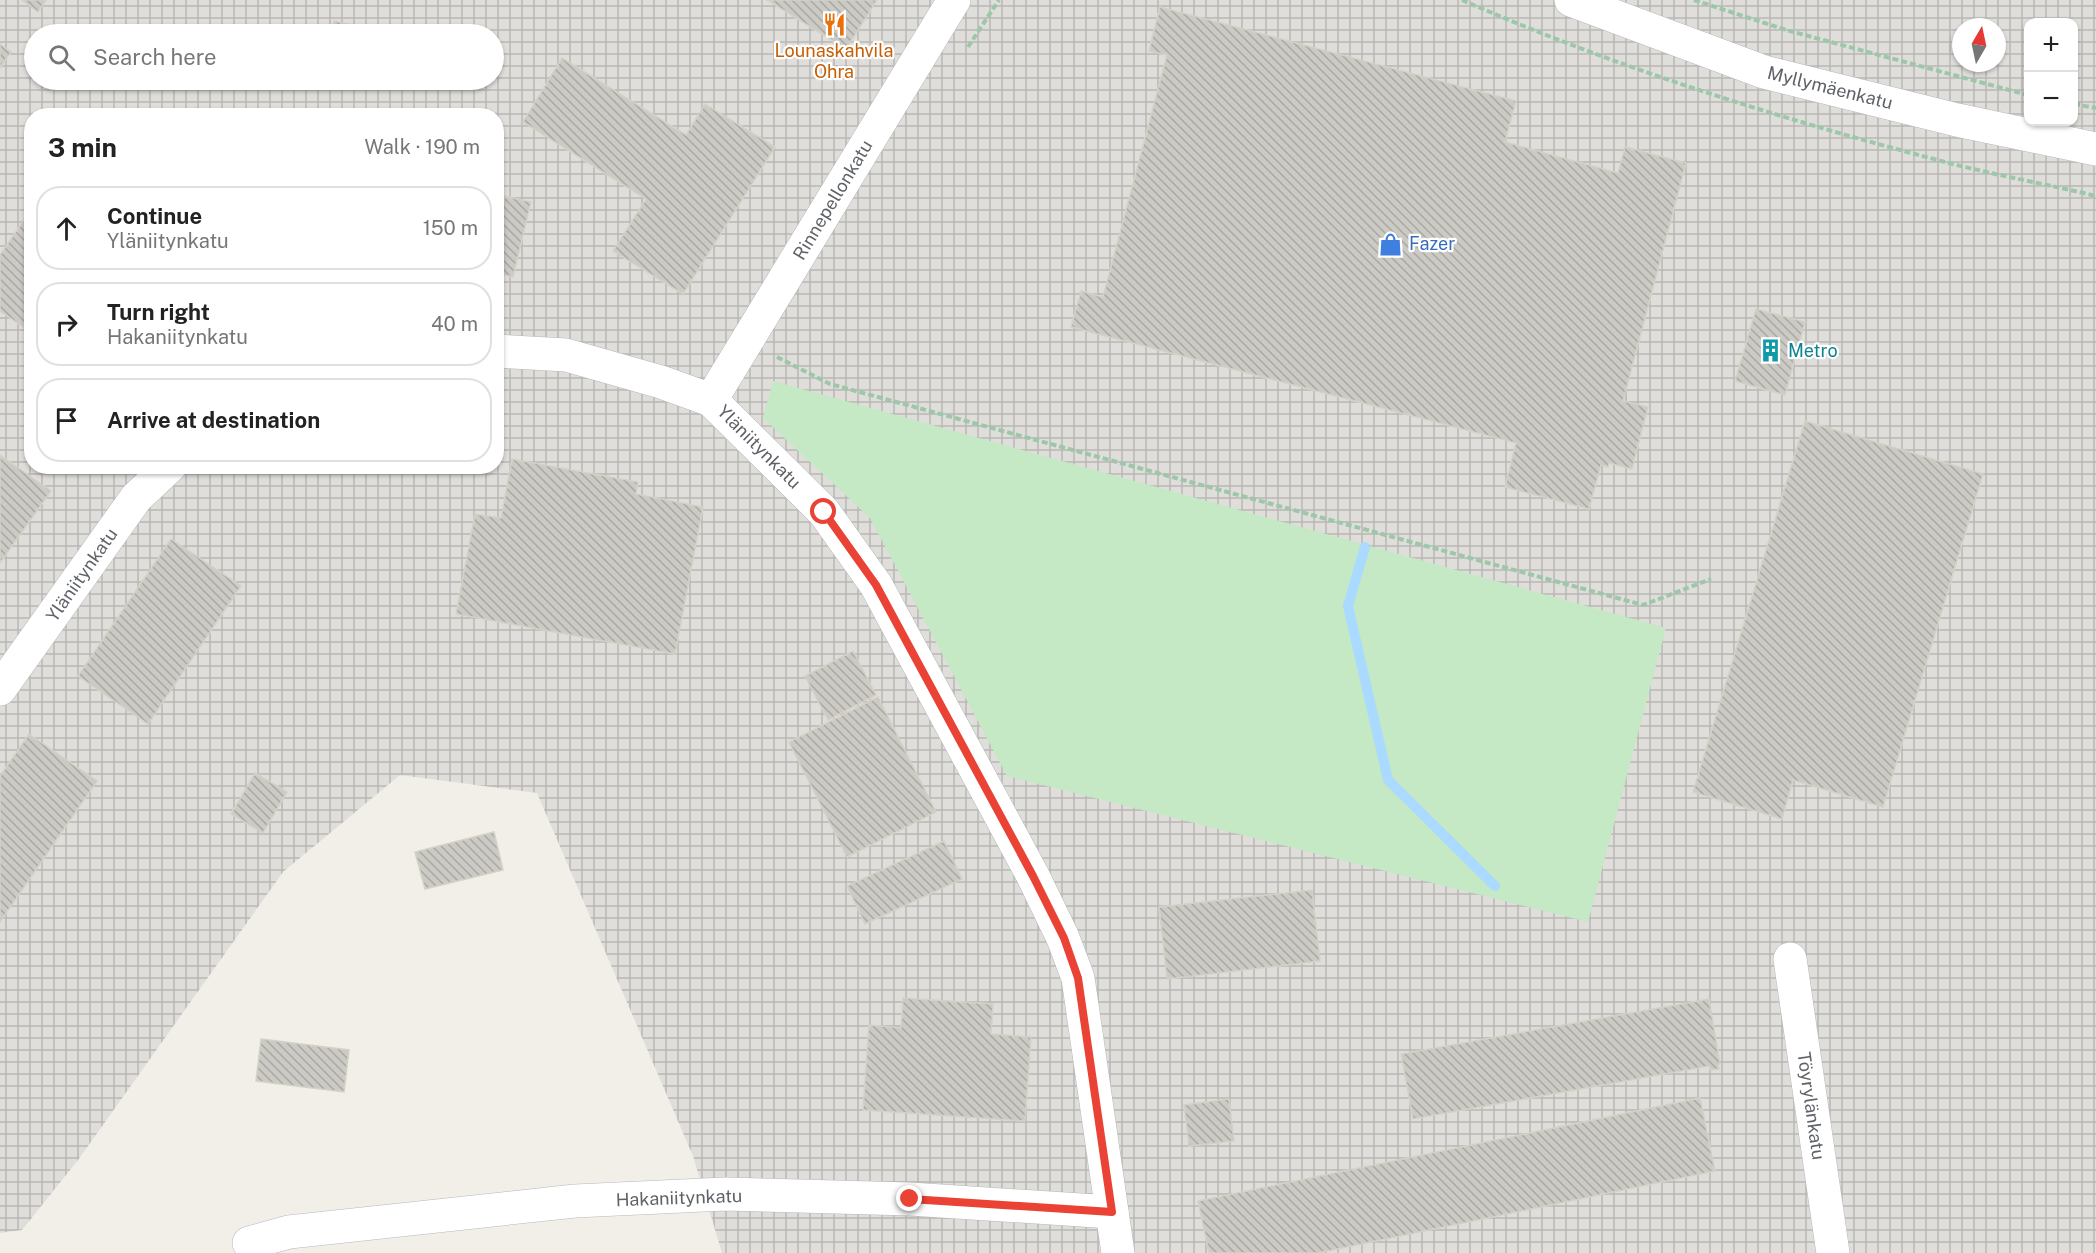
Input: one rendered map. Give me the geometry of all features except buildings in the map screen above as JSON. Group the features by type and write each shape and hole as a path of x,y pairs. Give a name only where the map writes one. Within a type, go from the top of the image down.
{"street":[{"name":"Rinnepellonkatu","path":"711,400 954,0"},
{"name":"Myllymäenkatu","path":"1571,0 1764,72 1957,120 2096,149"},
{"name":"Yläniitynkatu","path":"504,351 566,355 661,382 711,400 824,512 876,585 1064,938 1078,978 1118,1253"},
{"name":"Yläniitynkatu","path":"0,689 136,498 162,474"},
{"name":"Töyrylänkatu","path":"1790,958 1833,1253"},
{"name":"Hakaniitynkatu","path":"249,1243 289,1232 552,1204 725,1194 910,1199 1112,1212"}],"path":[{"path":"1694,0 1786,30 2024,94"},
{"path":"2078,105 2096,108"},
{"path":"771,354 830,384 1643,605 1711,579"}],"shaded area":[{"path":"0,0 2096,0 2096,1253 722,1253 693,1156 537,793 400,775 283,872 78,1160 22,1230 0,1233"}],"green space":[{"path":"773,381 1666,628 1588,922 1007,776 870,518 763,418"}],"waterway":[{"path":"1365,547 1348,606 1388,780 1495,886"}],"place":[{"name":"Lounaskahvila Ohra","path":"834,25"},
{"name":"Fazer","path":"1391,244"},
{"name":"Metro","path":"1770,351"}],"route":[{"path":"824,512 876,585 1064,938 1078,978 1112,1212 910,1199"}]}
